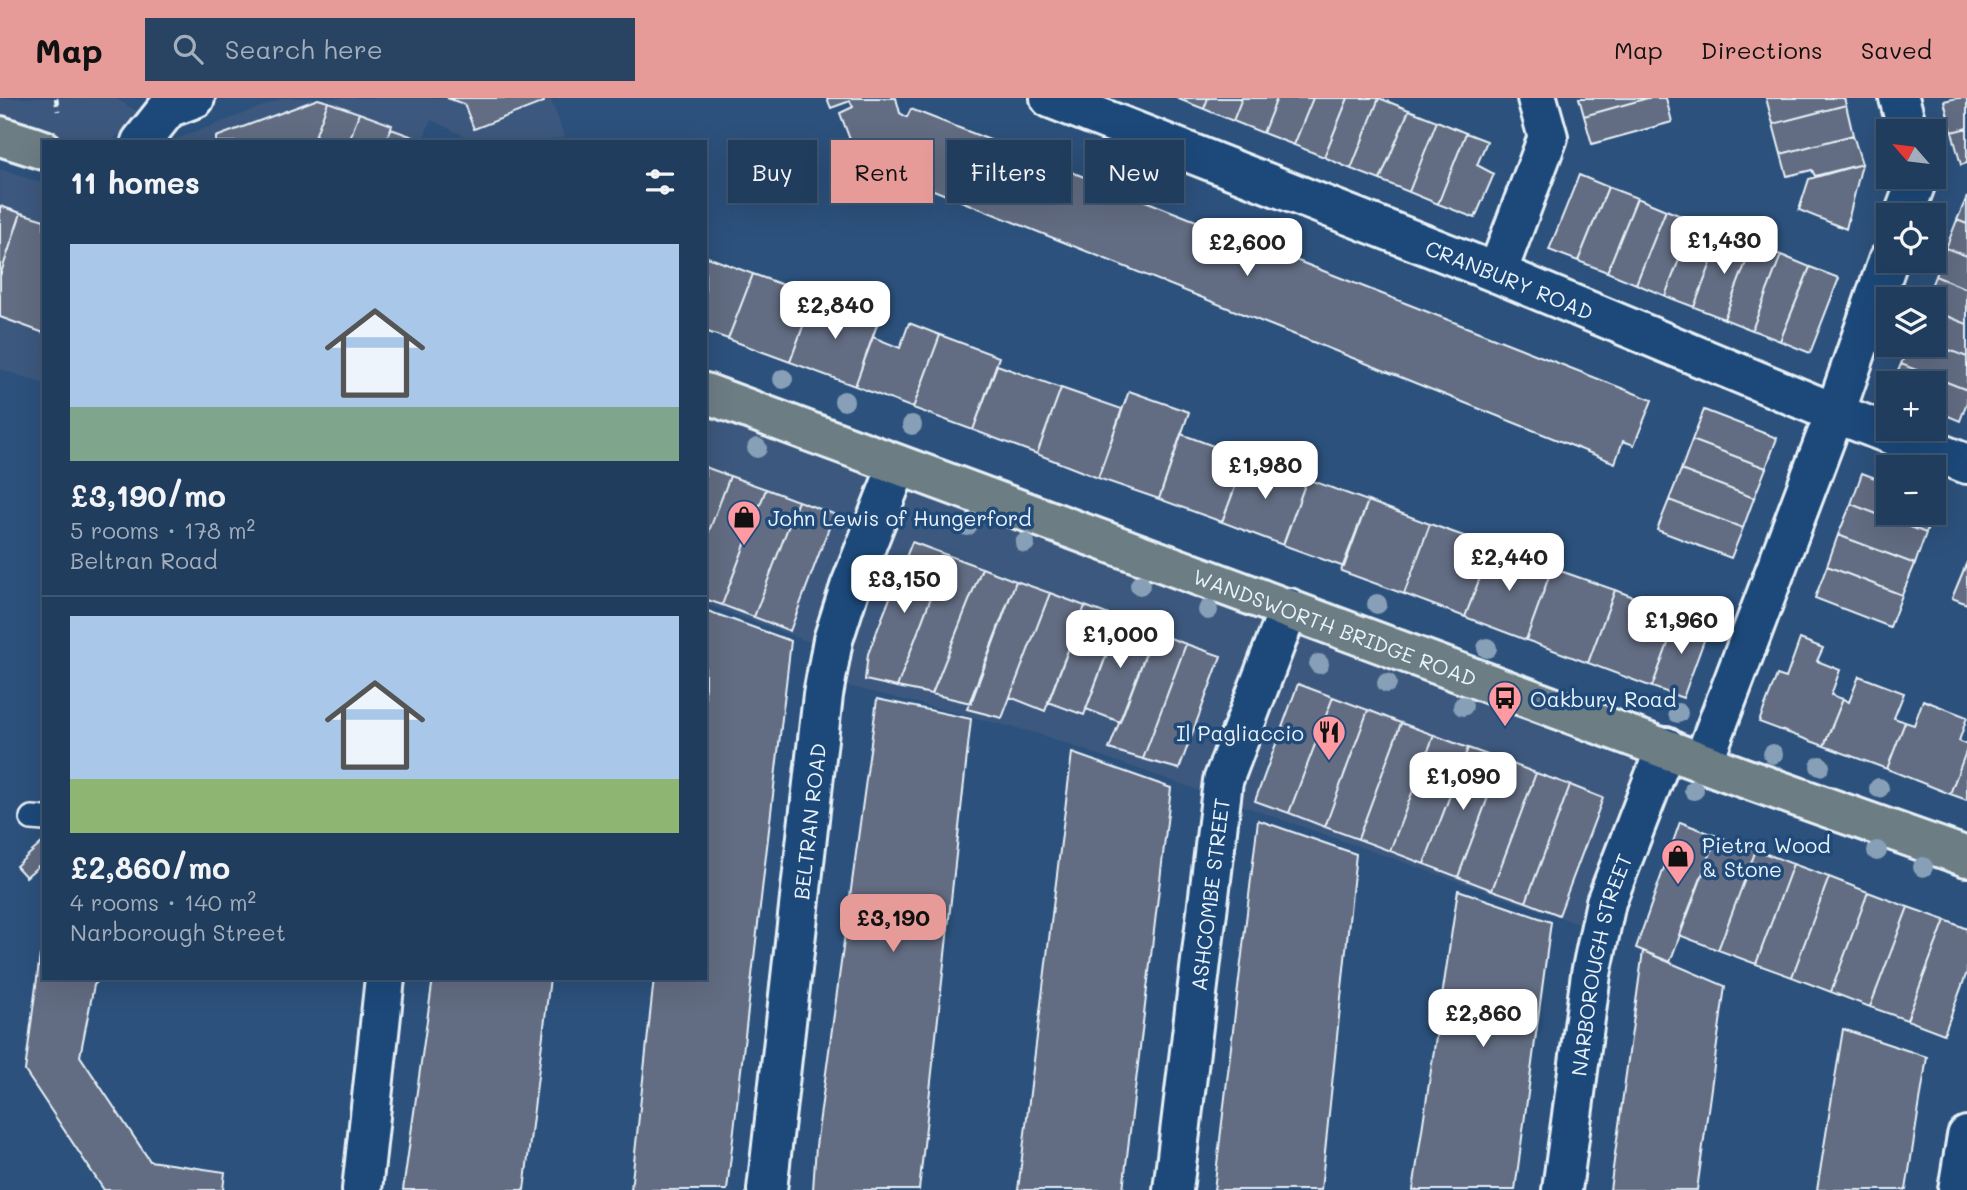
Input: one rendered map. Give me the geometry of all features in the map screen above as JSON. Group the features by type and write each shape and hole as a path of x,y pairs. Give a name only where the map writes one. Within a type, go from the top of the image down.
{"main road":[{"path":"0,136 42,149"},
{"name":"WANDSWORTH BRIDGE ROAD","path":"707,394 1967,857"}],"street":[{"path":"143,140 168,108 195,98"},
{"name":"CRANBURY ROAD","path":"1050,98 1497,273 1835,413 1967,464"},
{"path":"1497,273 1548,137 1537,98"},
{"path":"1899,98 1905,119"},
{"path":"1703,762 1835,413 1884,273"},
{"name":"BELTRAN ROAD","path":"766,1190 825,681 833,640 850,587 898,465"},
{"name":"ASHCOMBE STREET","path":"1173,1190 1223,782 1289,608"},
{"name":"NARBOROUGH STREET","path":"1562,1190 1591,974 1606,902 1666,747"},
{"path":"362,1190 385,980"},
{"path":"1958,1190 1967,1136"}],"shaded area":[{"path":"0,98 115,98 145,116 112,140 49,140 0,124"},
{"path":"284,98 550,98 565,137 546,140 473,140 431,120 423,140 174,140"},
{"path":"0,169 42,183 42,383 0,369"},
{"path":"707,413 1669,775 1613,936 1036,733 848,686 818,645 707,605"}],"building":[{"path":"447,98 543,98 544,102 474,129 464,104"},
{"path":"827,98 896,98 900,113 907,117 911,109 990,140 947,140 947,195 933,190 933,140 850,140 840,113 853,107 850,101 831,108"},
{"path":"1176,98 1208,98 1204,109"},
{"path":"1208,98 1242,98 1233,121 1204,109"},
{"path":"1242,98 1277,98 1263,133 1233,121"},
{"path":"1277,98 1313,98 1294,145 1263,133"},
{"path":"1313,98 1348,98 1324,157 1294,145"},
{"path":"1348,98 1379,98 1351,169 1324,157"},
{"path":"1379,98 1409,110 1380,180 1351,169"},
{"path":"1579,98 1648,98 1584,116"},
{"path":"1648,98 1666,98 1672,122 1592,144 1584,116"},
{"path":"1766,98 1844,98 1846,105 1773,124"},
{"path":"1967,98 1967,128 1952,132 1944,101"},
{"path":"318,99 328,102 314,140 216,140 216,137"},
{"path":"328,102 359,113 350,140 314,140"},
{"path":"1846,105 1853,135 1781,154 1773,124"},
{"path":"1409,110 1437,121 1409,192 1380,180"},
{"path":"359,113 392,125 387,140 350,140"},
{"path":"1437,121 1466,133 1438,204 1409,192"},
{"path":"1967,128 1967,163 1961,165 1952,132"},
{"path":"391,129 419,139 419,140 387,140"},
{"path":"1466,133 1487,141 1477,165 1494,174 1475,218 1438,204"},
{"path":"1853,135 1862,164 1815,176 1812,170 1787,176 1781,154"},
{"path":"1862,164 1846,229 1799,210 1809,179"},
{"path":"1071,172 1085,177 1085,203 1150,203 1652,400 1634,445 1623,441 1615,463 966,203 1071,203"},
{"path":"1579,175 1608,187 1578,261 1549,250"},
{"path":"1608,187 1637,198 1607,272 1578,261"},
{"path":"1967,197 1967,224 1957,220"},
{"path":"1637,198 1666,210 1636,284 1607,272"},
{"path":"0,206 21,213 0,276"},
{"path":"1666,210 1694,221 1665,296 1636,284"},
{"path":"21,213 42,219 42,332 0,317 0,276"},
{"path":"1957,220 1967,224 1967,256 1946,248"},
{"path":"1694,221 1723,232 1694,307 1665,296"},
{"path":"1723,232 1753,244 1724,319 1694,307"},
{"path":"1753,244 1781,255 1752,330 1724,319"},
{"path":"1946,248 1967,256 1967,289 1935,276 1936,273 1946,273"},
{"path":"1781,255 1810,267 1780,341 1752,330"},
{"path":"707,257 753,274 728,339 707,332"},
{"path":"1810,267 1839,278 1810,353 1780,341"},
{"path":"753,274 814,296 790,362 728,339"},
{"path":"1935,276 1967,289 1967,324 1946,316 1946,287 1931,287"},
{"path":"814,296 879,319 855,386 790,362"},
{"path":"1946,316 1967,324 1967,357 1946,349"},
{"path":"909,323 940,335 913,408 855,386 873,337 900,348"},
{"path":"940,335 999,357 973,430 913,408"},
{"path":"1946,349 1967,357 1967,390 1946,382 1946,371 1919,371 1901,364 1904,357 1946,357"},
{"path":"1901,364 1919,371 1898,371"},
{"path":"997,365 1061,388 1037,454 973,430"},
{"path":"1946,382 1967,390 1967,402 1960,421 1946,415"},
{"path":"1061,388 1122,409 1098,478 1037,454"},
{"path":"1129,391 1189,412 1159,499 1098,478"},
{"path":"1704,410 1777,438 1766,468 1692,440"},
{"path":"1181,434 1246,458 1222,522 1159,499"},
{"path":"1692,440 1766,468 1754,498 1681,470"},
{"path":"1246,458 1307,479 1283,545 1222,522"},
{"path":"707,468 730,476 707,537"},
{"path":"1681,470 1754,498 1743,528 1669,500"},
{"path":"1862,473 1876,478 1876,514 1851,504"},
{"path":"730,476 766,489 722,605 707,600 707,537"},
{"path":"1307,479 1368,501 1344,567 1283,545"},
{"path":"766,489 798,501 754,617 722,605"},
{"path":"1669,500 1743,528 1731,558 1657,530"},
{"path":"798,501 834,514 790,631 754,617"},
{"path":"1368,501 1430,524 1404,594 1341,571"},
{"path":"1851,504 1876,514 1876,525 1905,525 1926,533 1915,564 1838,535"},
{"path":"1430,524 1492,546 1465,617 1404,594"},
{"path":"1905,525 1929,525 1926,533"},
{"path":"1838,535 1915,564 1902,595 1827,566"},
{"path":"912,542 947,555 897,687 865,680 868,654"},
{"path":"1492,546 1552,568 1526,640 1465,617"},
{"path":"947,555 982,568 932,694 897,687"},
{"path":"1967,562 1967,604 1952,598"},
{"path":"1827,566 1902,595 1890,627 1815,598"},
{"path":"982,568 1016,581 971,703 932,694"},
{"path":"1552,568 1615,590 1588,663 1526,640"},
{"path":"1016,581 1050,593 1002,718 967,709"},
{"path":"1615,590 1679,614 1652,687 1588,663"},
{"path":"1050,593 1085,606 1045,711 1010,697"},
{"path":"1085,606 1120,619 1084,715 1048,702"},
{"path":"707,611 791,641 727,1190 631,1190 654,980 707,980"},
{"path":"1679,614 1710,624 1683,698 1652,687"},
{"path":"1120,619 1154,632 1120,722 1086,709"},
{"path":"1154,632 1186,644 1143,759 1109,749"},
{"path":"1800,639 1823,648 1817,661 1840,670 1831,695 1843,699 1824,746 1759,722 1777,675 1786,678"},
{"path":"1186,644 1221,656 1179,769 1143,759"},
{"path":"1859,676 1904,693 1894,718 1905,722 1887,769 1824,746 1843,699 1849,702"},
{"path":"1298,684 1333,697 1289,813 1255,801"},
{"name":"Il Pagliaccio","path":"1333,697 1368,710 1325,827 1289,813"},
{"path":"877,699 971,719 919,1190 813,1190 816,1146"},
{"path":"1923,700 1967,717 1959,741 1967,745 1967,749 1950,794 1887,769 1905,722 1914,725"},
{"path":"1368,710 1401,723 1358,839 1325,827"},
{"path":"1401,723 1434,735 1390,851 1358,839"},
{"path":"1434,735 1468,748 1424,864 1390,851"},
{"path":"1468,748 1502,760 1458,877 1424,864"},
{"path":"1967,749 1967,800 1950,794"},
{"path":"1072,753 1171,788 1123,1190 1018,1190"},
{"path":"1502,760 1536,773 1492,890 1458,877"},
{"path":"1536,773 1570,785 1526,902 1492,890"},
{"path":"1570,785 1603,798 1559,915 1526,902"},
{"path":"1258,820 1356,854 1321,1190 1214,1190"},
{"name":"Pietra Wood & Stone","path":"1680,822 1717,836 1670,962 1636,948"},
{"path":"1717,836 1756,850 1718,950 1679,935"},
{"path":"42,843 42,863 26,877 16,866"},
{"path":"1756,850 1793,864 1756,964 1718,950"},
{"path":"1793,864 1829,877 1792,977 1756,964"},
{"path":"1829,877 1868,892 1831,992 1792,977"},
{"path":"1458,890 1551,922 1515,1190 1413,1190"},
{"path":"1868,892 1908,907 1870,1007 1831,992"},
{"path":"1908,907 1945,920 1907,1020 1870,1007"},
{"path":"1945,920 1967,929 1967,972 1944,1034 1907,1020"},
{"path":"1643,951 1725,986 1697,1190 1610,1190"},
{"path":"42,953 42,980 99,980 94,985 80,1056 150,1161 225,1172 223,1190 104,1190 25,1071"},
{"path":"433,980 550,980 524,1190 403,1190"},
{"path":"1843,1029 1927,1057 1906,1190 1817,1190"}],"place":[{"name":"John Lewis of Hungerford","path":"744,547"},
{"name":"Oakbury Road","path":"1505,728"},
{"name":"Il Pagliaccio","path":"1329,762"},
{"name":"Pietra Wood & Stone","path":"1678,886"}]}
